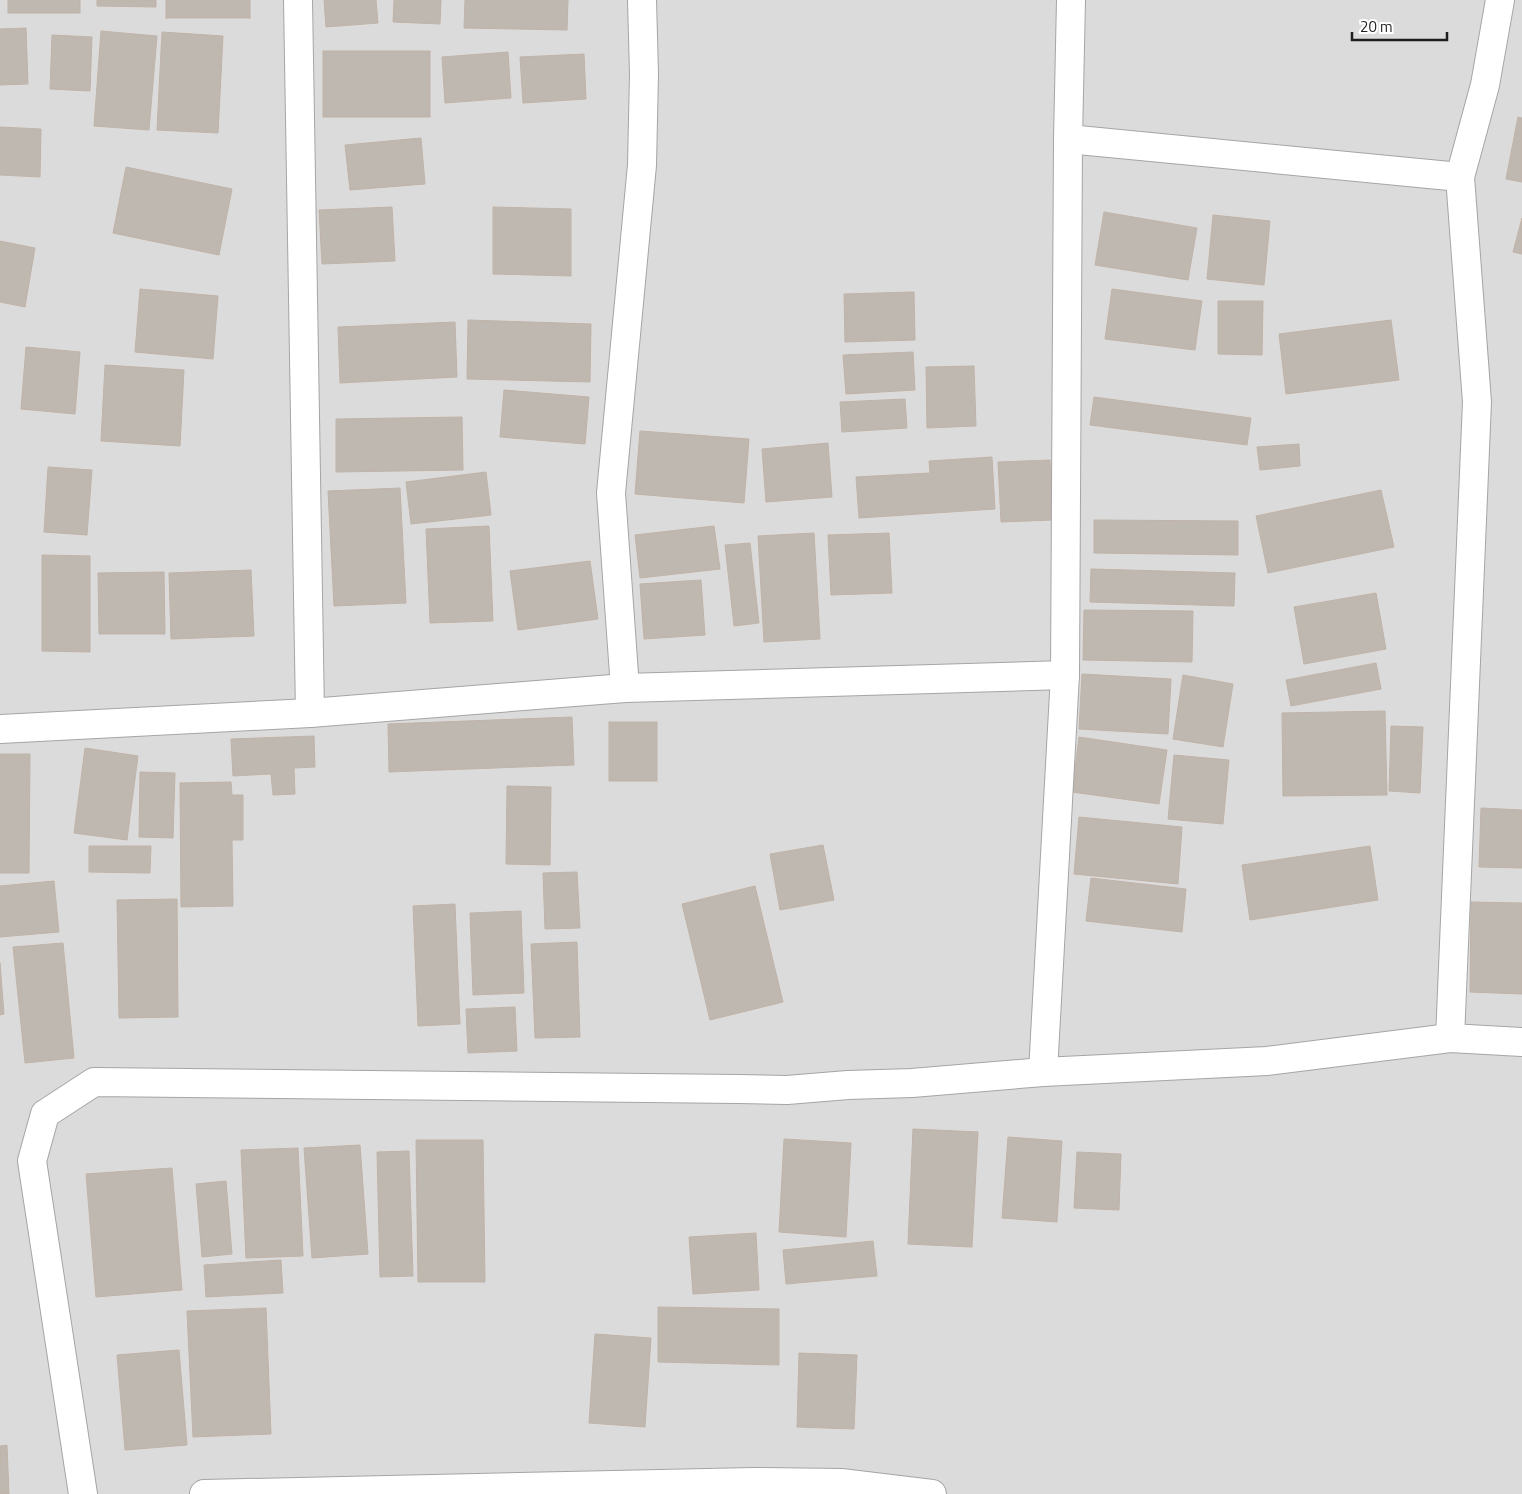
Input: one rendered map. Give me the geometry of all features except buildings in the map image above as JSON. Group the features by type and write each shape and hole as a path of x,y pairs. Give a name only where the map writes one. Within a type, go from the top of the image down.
{"street":[{"path":"298,0 310,713"},
{"path":"624,688 611,493 642,165 644,74 642,0"},
{"path":"1043,1072 1065,675 1068,139 1071,0"},
{"path":"1450,1038 1477,402 1460,177 1485,85 1500,0"},
{"path":"1068,139 1460,177"},
{"path":"0,729 310,713 624,688 1065,675"},
{"path":"83,1494 32,1161 45,1114 94,1082 787,1090 848,1085 912,1083 1043,1072 1267,1061 1450,1038 1522,1042"},
{"path":"204,1494 753,1482 841,1482 932,1494"}],"shaded area":[{"path":"0,0 1522,0 1522,1494 0,1494"}]}
